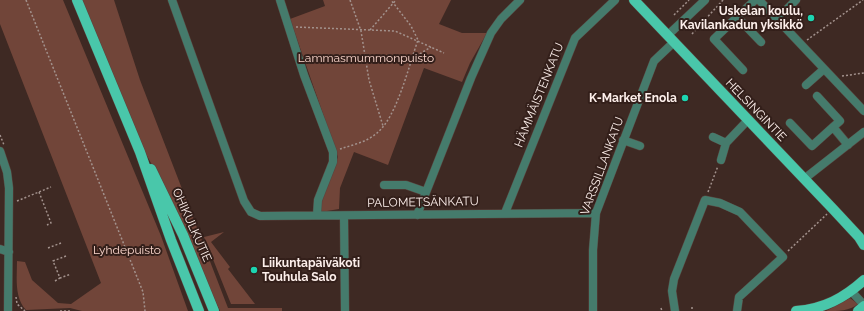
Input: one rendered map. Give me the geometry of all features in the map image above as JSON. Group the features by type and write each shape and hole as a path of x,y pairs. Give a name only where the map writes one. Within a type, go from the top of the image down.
{"main road":[{"name":"OHIKULKUTIE","path":"77,0 140,152 171,240 199,311"},
{"name":"HELSINGINTIE","path":"634,0 862,241"},
{"name":"OHIKULKUTIE","path":"140,152 154,173 173,212 214,311"},
{"path":"796,311 828,305 851,291 864,280"},
{"path":"858,311 864,306"}],"street":[{"name":"PALOMETSÄNKATU","path":"172,0 244,201 251,212 260,216 596,213"},
{"path":"280,0 333,152 333,162 318,200 317,215"},
{"path":"417,215 473,65 491,32 501,19 520,0"},
{"name":"HÄMMÄISTENKATU","path":"505,213 575,38 615,0"},
{"name":"VARSSILLANKATU","path":"593,311 593,250 596,213 654,61 705,0"},
{"path":"743,70 714,39 756,0"},
{"path":"759,0 864,110"},
{"path":"777,19 796,0"},
{"path":"737,17 761,42"},
{"path":"806,85 824,69"},
{"path":"790,123 812,146 840,121 817,96"},
{"path":"721,160 726,142 748,120"},
{"path":"833,127 848,145"},
{"path":"804,179 864,132"},
{"path":"713,137 726,142"},
{"path":"623,140 640,146"},
{"path":"0,151 7,172 9,188 8,311"},
{"path":"384,185 406,185 426,192"},
{"path":"675,311 672,291 674,279 705,200 720,203 740,212 783,257 739,296 737,311"},
{"path":"344,216 345,311"},
{"path":"0,249 9,252"},
{"path":"851,291 864,306"}],"path":[{"path":"26,0 143,292 145,311"},
{"path":"350,0 361,31 369,80 383,126"},
{"path":"333,152 370,138 383,126 391,114 413,58 418,40 411,26 391,0"},
{"path":"370,30 396,0"},
{"path":"674,15 690,0"},
{"path":"692,34 723,0"},
{"path":"801,44 863,0"},
{"path":"288,26 361,31 395,31 418,40 444,53"},
{"path":"413,58 431,47"},
{"path":"832,77 864,73"},
{"path":"705,200 721,160"},
{"path":"15,202 51,188"},
{"path":"39,192 51,223 47,225"},
{"path":"783,257 833,209"},
{"path":"48,248 61,243"},
{"path":"60,278 53,261 66,256"},
{"path":"54,280 71,274"},
{"path":"60,311 72,311"}],"green space":[{"name":"Lyhdepuisto","path":"0,0 63,0 161,236 188,311 82,311 70,308 26,310 22,305 17,287 17,261 25,262 32,280 58,303 71,304 101,283 0,24"},
{"path":"82,0 114,0 140,80 228,308 282,308 282,311 220,311 161,181 142,147"},
{"name":"Lammasmummonpuisto","path":"323,0 451,0 439,24 462,33 487,33 470,63 462,82 424,68 388,165 354,152 340,188 339,209 321,212 320,201 338,157 290,19 325,6"},
{"path":"224,232 211,242 230,267 228,269 255,304 231,304 204,237"},
{"path":"850,298 858,304 848,309 839,311 826,311"}],"place":[{"name":"Uskelan koulu, Kavilankadun yksikkö","path":"811,18"},
{"name":"K-Market Enola","path":"685,98"},
{"name":"Liikuntapäiväkoti Touhula Salo","path":"254,270"}]}
